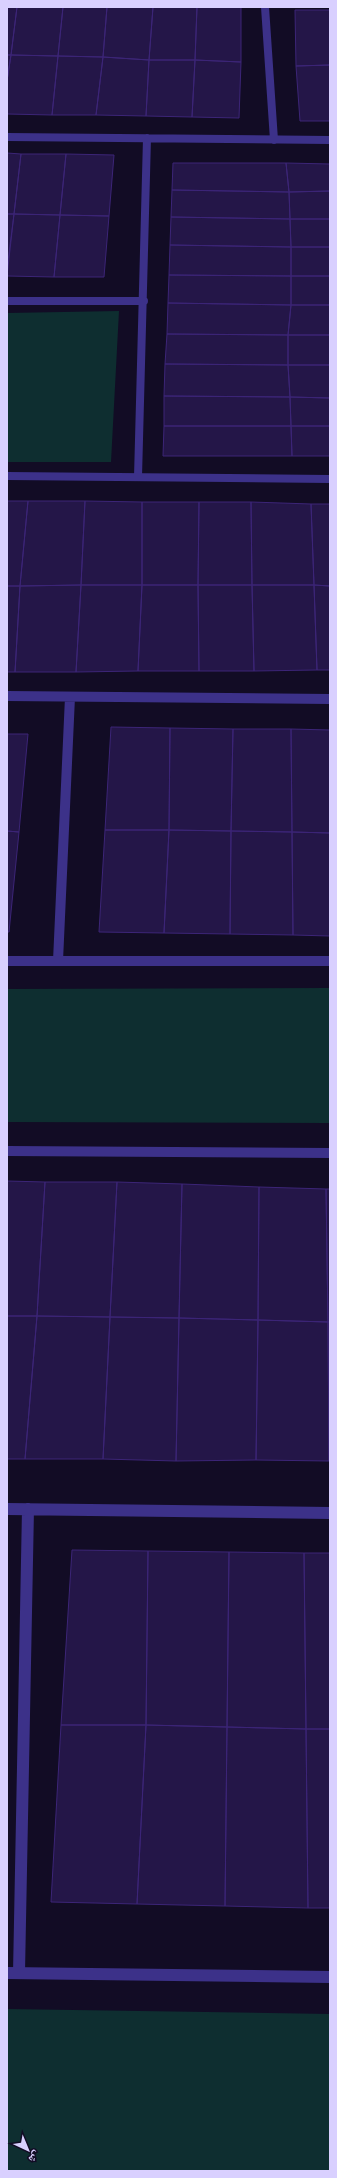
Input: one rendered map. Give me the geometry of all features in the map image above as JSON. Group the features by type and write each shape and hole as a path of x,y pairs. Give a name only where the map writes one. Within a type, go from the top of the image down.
{"street":[{"path":"265,7 274,140"},
{"path":"7,137 330,140"},
{"path":"138,477 144,301 147,138"},
{"path":"7,301 144,301"},
{"path":"7,476 330,479"},
{"path":"7,696 330,699"},
{"path":"58,961 70,697"},
{"path":"7,962 330,961"},
{"path":"7,1151 330,1153"},
{"path":"7,1509 330,1513"},
{"path":"28,1509 13,1973 330,1977"}],"green space":[{"path":"119,311 111,462 7,462 7,313"},
{"path":"330,988 330,1123 7,1122 7,989"},
{"path":"7,2009 330,2014 330,2171 7,2171"}],"building":[{"path":"7,7 17,7 11,55 7,55"},
{"path":"17,7 63,7 58,56 11,55"},
{"path":"63,7 107,7 103,57 58,56"},
{"path":"107,7 153,7 149,60 103,57"},
{"path":"153,7 197,7 195,60 149,60"},
{"path":"197,7 241,7 241,62 195,60"},
{"path":"295,10 330,10 330,65 296,66"},
{"path":"7,55 11,55 7,81"},
{"path":"11,55 58,56 52,115 7,114 7,81"},
{"path":"58,56 103,57 96,115 52,115"},
{"path":"103,57 149,60 146,116 96,115"},
{"path":"149,60 195,60 192,117 146,116"},
{"path":"195,60 241,62 239,118 192,117"},
{"path":"330,65 330,121 300,121 296,66"},
{"path":"7,153 21,154 14,214 7,214"},
{"path":"21,154 66,154 60,215 14,214"},
{"path":"66,154 114,155 109,216 60,215"},
{"path":"173,163 286,163 289,192 172,190"},
{"path":"286,163 330,164 330,191 289,192"},
{"path":"172,190 289,192 290,219 171,217"},
{"path":"330,191 330,219 290,219 289,192"},
{"path":"7,214 14,214 7,269"},
{"path":"14,214 60,215 54,277 7,276"},
{"path":"60,215 109,216 104,277 54,277"},
{"path":"171,217 290,219 291,247 170,245"},
{"path":"290,219 330,219 330,247 291,247"},
{"path":"170,245 291,247 291,276 169,275"},
{"path":"291,247 330,247 330,276 291,276"},
{"path":"169,275 291,276 291,305 168,303"},
{"path":"291,276 330,276 330,305 291,305"},
{"path":"168,303 291,305 288,335 167,334"},
{"path":"291,305 330,305 330,335 288,335"},
{"path":"167,334 288,335 288,365 165,364"},
{"path":"288,335 330,335 330,365 288,365"},
{"path":"165,364 288,365 290,397 164,396"},
{"path":"288,365 330,365 330,398 290,397"},
{"path":"164,396 290,397 291,426 164,426"},
{"path":"290,397 330,398 330,426 291,426"},
{"path":"164,426 291,426 292,456 163,456"},
{"path":"291,426 330,426 330,456 292,456"},
{"path":"7,501 28,501 20,586 7,586"},
{"path":"28,501 85,501 81,585 20,586"},
{"path":"85,501 142,502 142,585 81,585"},
{"path":"142,502 199,502 198,585 142,585"},
{"path":"199,502 251,502 252,585 198,585"},
{"path":"251,502 311,504 314,585 252,585"},
{"path":"311,504 330,504 330,586 314,585"},
{"path":"81,585 142,585 138,671 76,672"},
{"path":"81,585 76,672 15,672 20,586"},
{"path":"142,585 198,585 199,671 138,671"},
{"path":"198,585 252,585 254,671 199,671"},
{"path":"252,585 314,585 317,670 254,671"},
{"path":"314,585 330,586 330,670 317,670"},
{"path":"7,586 20,586 15,672 7,672"},
{"path":"111,727 170,728 169,830 105,830"},
{"path":"170,728 233,729 231,831 169,830"},
{"path":"233,729 291,729 292,832 231,831"},
{"path":"291,729 330,730 330,833 292,832"},
{"path":"7,734 28,734 19,832 7,831"},
{"path":"105,830 169,830 164,933 99,932"},
{"path":"169,830 231,831 230,934 164,933"},
{"path":"7,831 19,832 9,932 7,932"},
{"path":"231,831 292,832 293,935 230,934"},
{"path":"292,832 330,833 330,936 293,935"},
{"path":"7,1181 45,1182 37,1316 7,1316"},
{"path":"45,1182 117,1182 110,1317 37,1316"},
{"path":"117,1182 182,1184 179,1318 110,1317"},
{"path":"182,1184 259,1187 258,1320 179,1318"},
{"path":"259,1187 326,1189 328,1322 258,1320"},
{"path":"326,1189 330,1189 330,1322 328,1322"},
{"path":"7,1316 37,1316 25,1459 7,1459"},
{"path":"37,1316 110,1317 103,1459 25,1459"},
{"path":"110,1317 179,1318 176,1461 103,1459"},
{"path":"179,1318 258,1320 256,1460 176,1461"},
{"path":"258,1320 328,1322 329,1461 256,1460"},
{"path":"328,1322 330,1322 330,1461 329,1461"},
{"path":"72,1550 148,1551 146,1725 61,1725"},
{"path":"148,1551 229,1552 227,1727 146,1725"},
{"path":"229,1552 304,1553 306,1729 227,1727"},
{"path":"304,1553 330,1553 330,1729 306,1729"},
{"path":"61,1725 146,1725 137,1904 51,1902"},
{"path":"146,1725 227,1727 225,1906 137,1904"},
{"path":"227,1727 306,1729 308,1908 225,1906"},
{"path":"306,1729 330,1729 330,1908 308,1908"}]}
